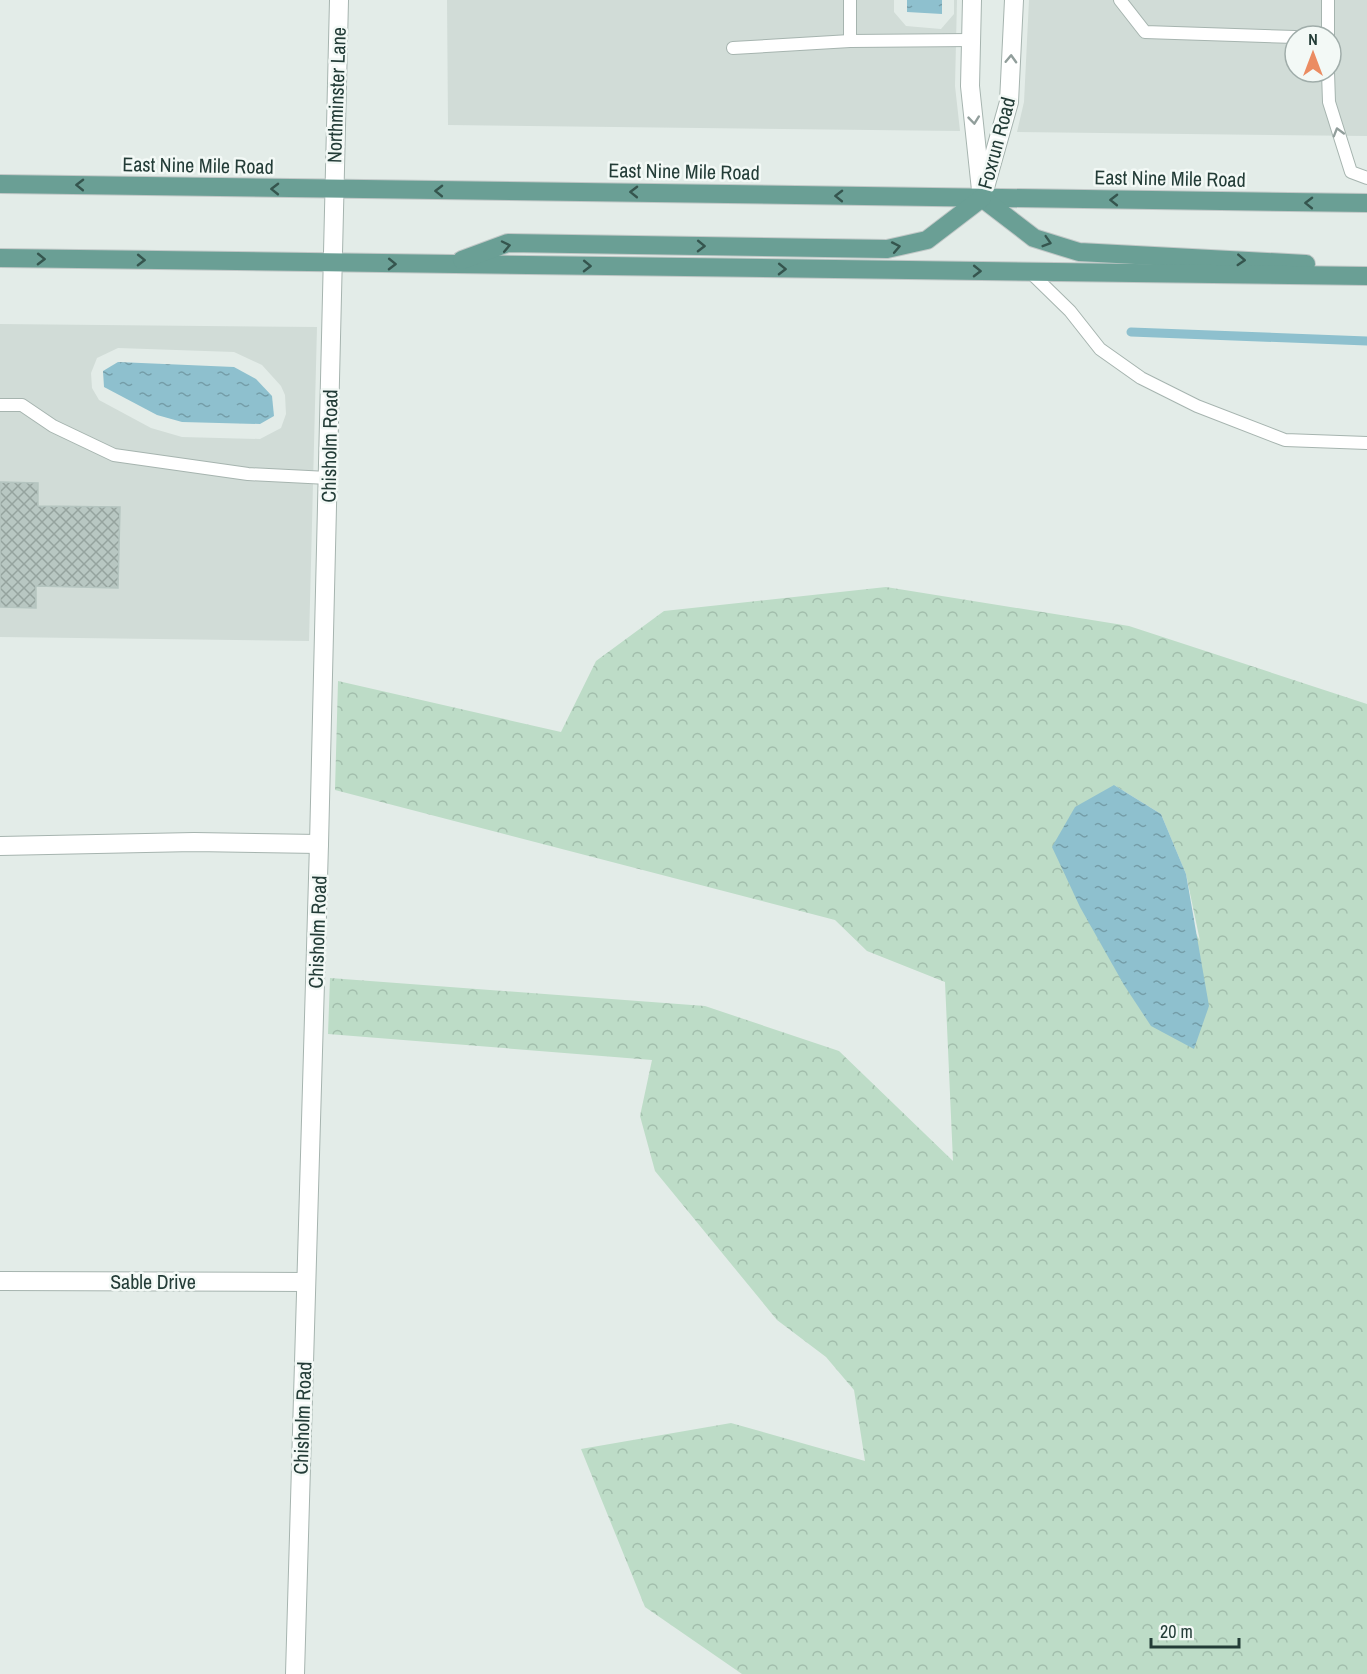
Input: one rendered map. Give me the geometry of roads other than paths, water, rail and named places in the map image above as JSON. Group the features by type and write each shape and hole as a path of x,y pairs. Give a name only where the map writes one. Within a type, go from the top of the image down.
{"main road":[{"name":"East Nine Mile Road","path":"0,184 1367,203"},
{"path":"451,264 508,243 887,249 927,240 982,198 1034,238 1079,252 1367,267"},
{"path":"0,258 1367,276"}],"street":[{"name":"Northminster Lane","path":"333,190 339,0"},
{"name":"Foxrun Road","path":"972,0 970,86 982,198"},
{"name":"Foxrun Road","path":"982,198 1010,102 1014,0"},
{"name":"Chisholm Road","path":"295,1674 319,844 333,190"},
{"path":"0,846 194,842 319,844"},
{"name":"Sable Drive","path":"0,1281 306,1282"}],"lane":[{"path":"850,0 850,41"},
{"path":"1119,0 1145,32 1283,37"},
{"path":"1328,0 1328,24"},
{"path":"734,48 850,41 971,40"},
{"path":"1328,84 1329,102 1351,172 1367,178"},
{"path":"1030,272 1070,311 1100,349 1141,378 1197,406 1286,440 1367,443"},
{"path":"0,405 21,405 53,426 114,455 248,474 328,478"}],"water":[{"path":"907,0 942,0 942,14 907,12"},
{"path":"118,362 234,367 256,379 272,396 274,416 260,424 182,422 157,415 104,387 103,371"},
{"path":"1114,785 1161,814 1186,874 1209,1006 1194,1049 1151,1026 1124,985 1080,907 1052,847 1075,807"}],"waterway":[{"path":"1131,332 1367,341"}]}
